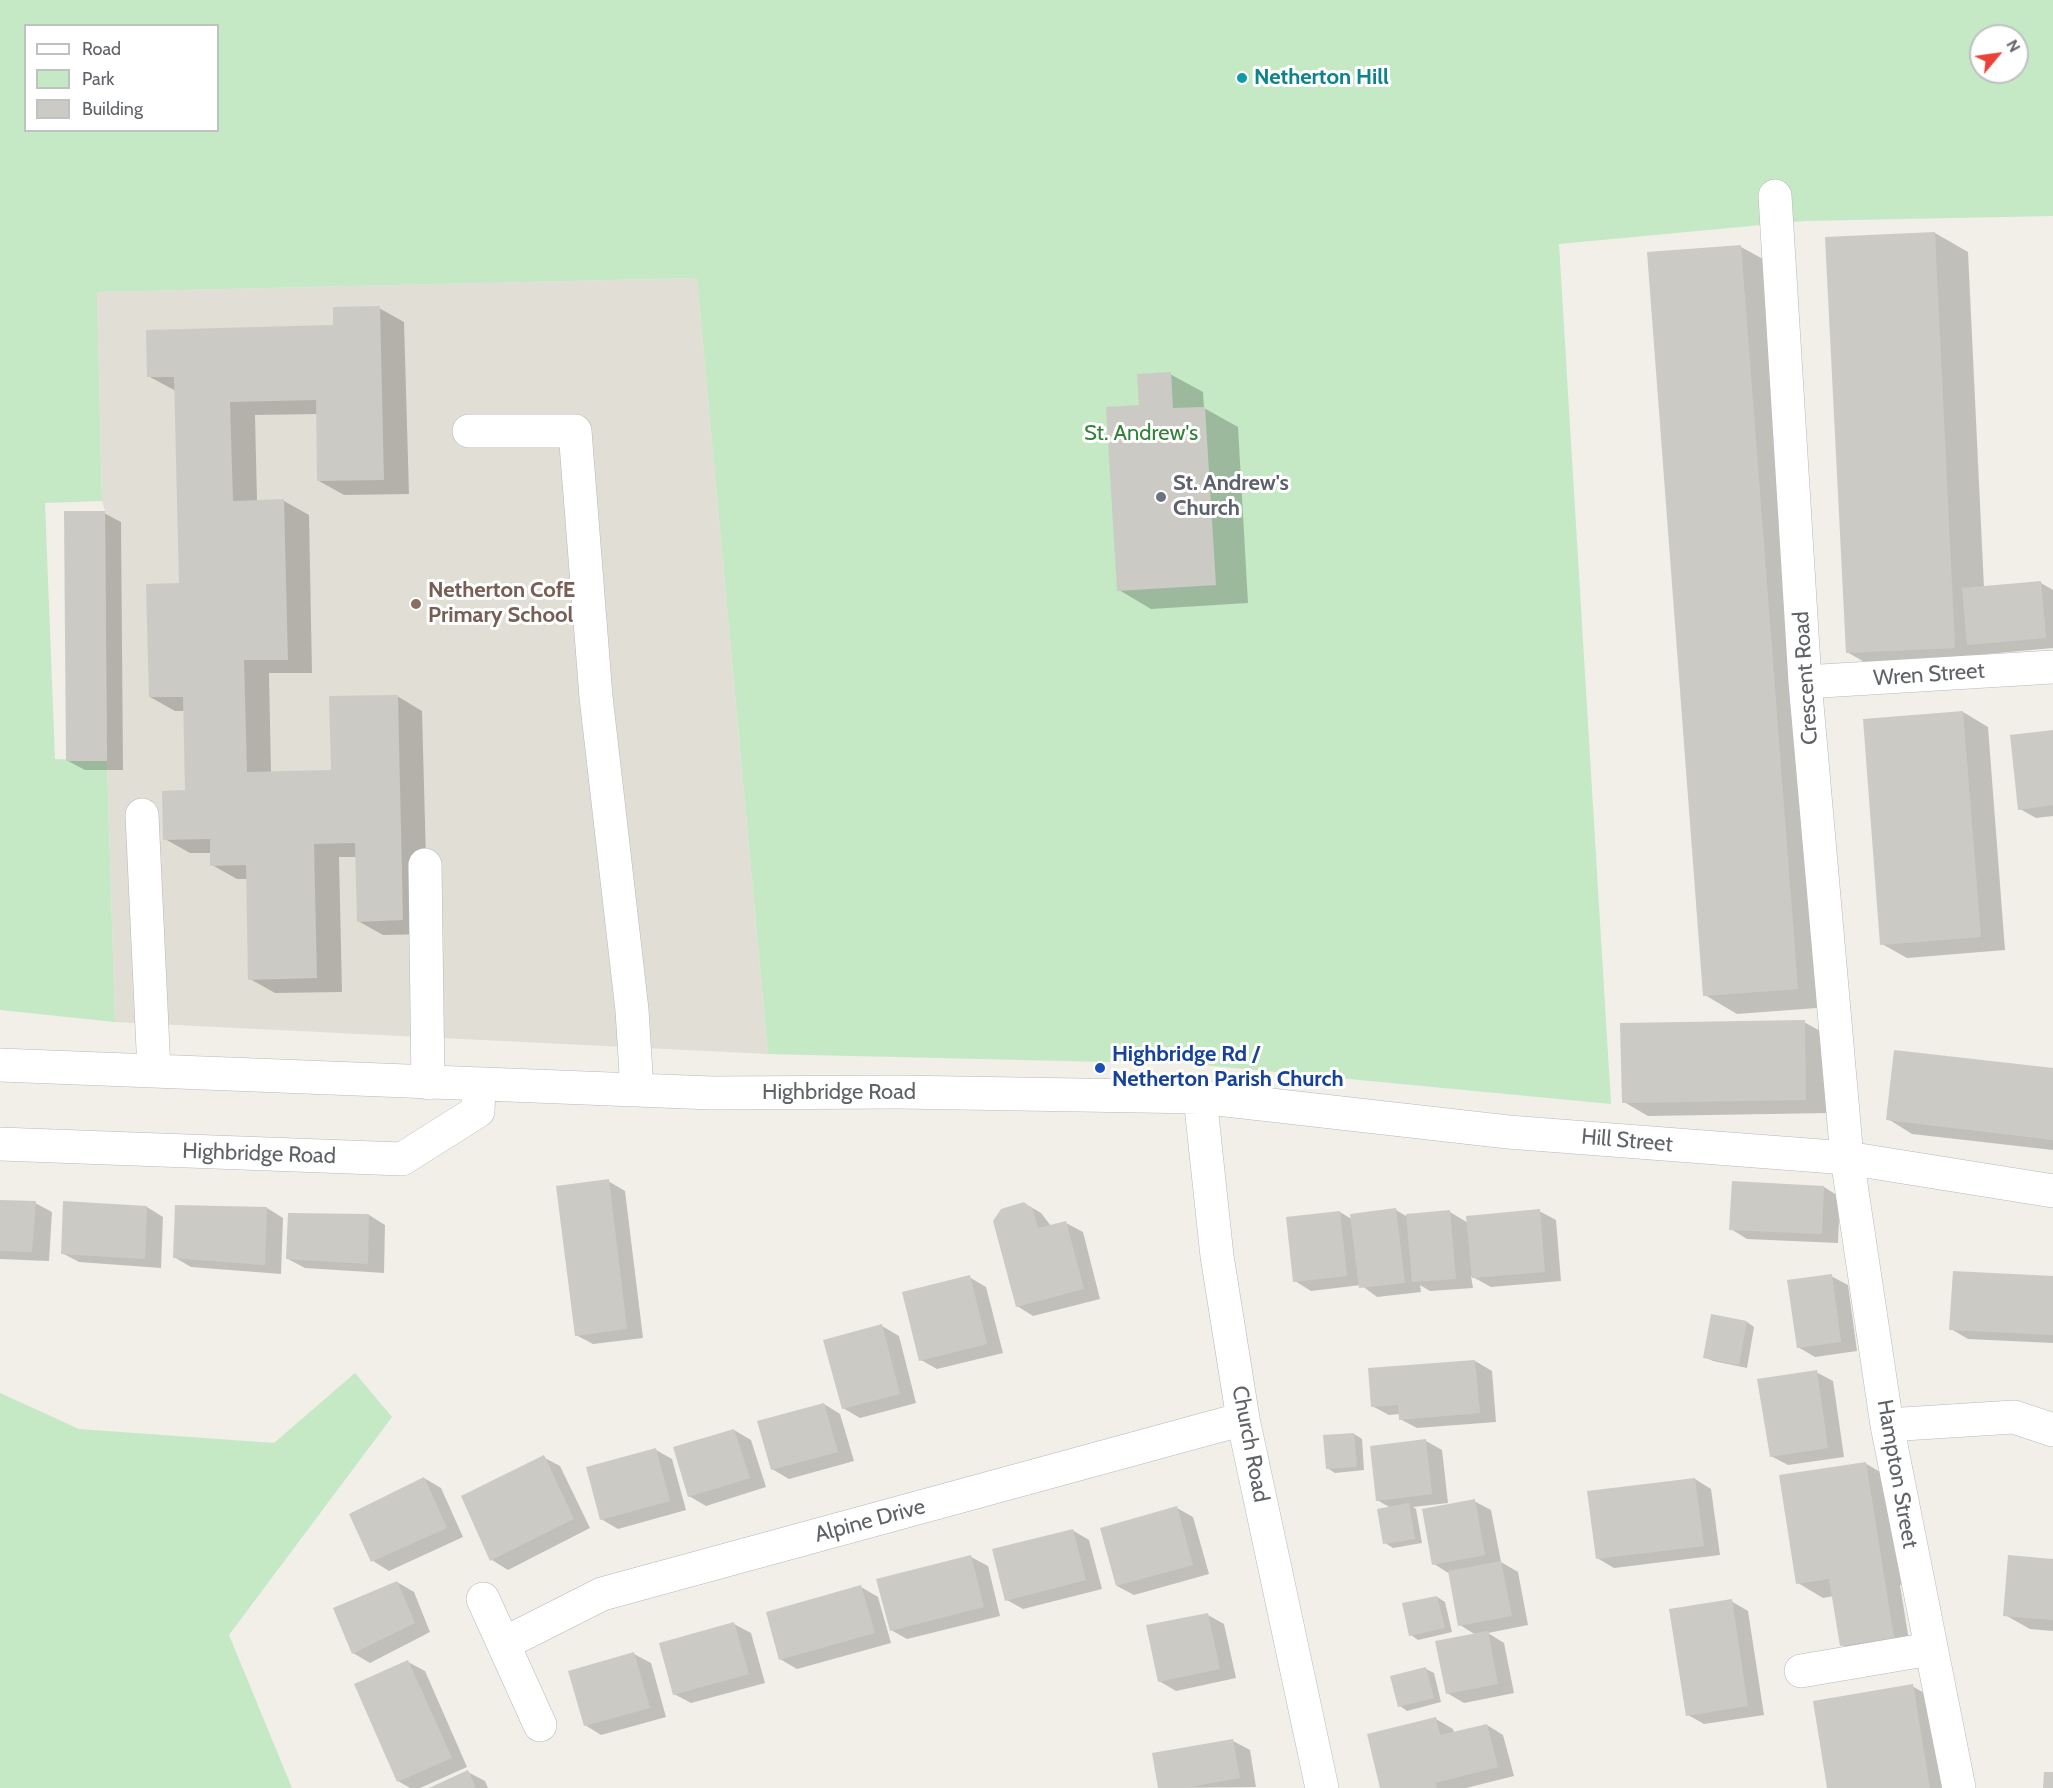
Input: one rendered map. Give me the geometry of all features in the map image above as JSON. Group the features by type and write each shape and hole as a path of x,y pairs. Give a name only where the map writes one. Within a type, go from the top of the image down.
{"street":[{"name":"Crescent Road","path":"1774,196 1805,682 1847,1158"},
{"path":"469,431 575,432 596,697 632,1010 637,1090"},
{"name":"Wren Street","path":"1805,682 2053,667"},
{"path":"142,815 154,1071"},
{"path":"425,865 428,1083"},
{"name":"Highbridge Road","path":"0,1065 479,1086 1200,1097"},
{"name":"Highbridge Road","path":"0,1144 402,1159 478,1111 479,1086"},
{"name":"Hill Street","path":"1200,1097 1508,1132 1847,1158 2053,1191"},
{"name":"Church Road","path":"1200,1097 1217,1256 1243,1419 1322,1788"},
{"name":"Hampton Street","path":"1847,1158 1887,1425 1959,1788"},
{"path":"1887,1425 2014,1417 2053,1430"},
{"name":"Alpine Drive","path":"505,1643 602,1594 1243,1419"},
{"path":"483,1599 505,1643 540,1725"},
{"path":"1802,1671 1930,1649"}],"shaded area":[{"name":"Netherton CofE Primary School","path":"697,278 768,1054 115,1022 107,761 105,511 102,501 97,292"}],"green space":[{"name":"St. Andrew's","path":"0,0 2053,0 2053,216 1804,221 1559,244 1611,1104 1192,1064 768,1054 697,278 97,292 102,501 45,503 55,759 107,761 115,1022 0,1010"},
{"path":"355,1373 392,1417 229,1635 292,1788 0,1788 0,1393 79,1429 274,1443"}],"building":[{"path":"1935,232 1955,648 1846,653 1825,237"},
{"path":"1741,245 1798,989 1703,996 1647,252"},
{"path":"380,306 384,480 317,481 316,400 230,402 233,501 284,499 288,660 244,660 247,772 331,770 329,696 398,695 403,920 357,922 355,843 314,844 317,978 248,980 246,865 210,866 210,839 163,840 162,791 185,790 183,697 149,697 146,584 179,583 174,377 147,377 146,330 333,325 333,307"},
{"name":"St. Andrew's Church","path":"1171,372 1173,408 1205,407 1216,585 1117,591 1106,407 1139,405 1137,374"},
{"path":"64,511 105,511 107,761 66,761"},
{"path":"2041,581 2046,638 1967,645 1962,588"},
{"path":"1963,711 1981,937 1880,945 1863,719"},
{"path":"2053,730 2053,805 2018,810 2010,735"},
{"path":"1805,1020 1806,1100 1622,1103 1620,1023"},
{"path":"1894,1050 2053,1068 2053,1140 1886,1120"},
{"path":"609,1179 627,1329 575,1336 556,1186"},
{"path":"1732,1181 1824,1186 1822,1234 1729,1230"},
{"path":"0,1200 36,1201 32,1252 0,1251"},
{"path":"63,1201 147,1206 145,1259 61,1254"},
{"path":"1024,1202 1033,1210 1038,1228 1066,1221 1084,1289 1016,1307 993,1221 1001,1209"},
{"path":"175,1205 267,1207 265,1265 173,1258"},
{"path":"1396,1208 1405,1283 1359,1288 1350,1214"},
{"path":"1540,1209 1545,1272 1472,1278 1466,1216"},
{"path":"1450,1210 1456,1279 1412,1282 1406,1214"},
{"path":"1340,1211 1347,1276 1293,1282 1286,1217"},
{"path":"288,1213 369,1214 368,1264 286,1259"},
{"path":"1953,1271 2053,1276 2053,1335 1949,1330"},
{"path":"1832,1274 1841,1342 1797,1348 1787,1280"},
{"path":"970,1275 987,1344 919,1361 902,1292"},
{"path":"1711,1314 1747,1321 1739,1365 1703,1358"},
{"path":"882,1324 900,1394 842,1409 823,1340"},
{"path":"1475,1360 1480,1413 1399,1420 1398,1405 1371,1407 1368,1368"},
{"path":"1817,1370 1828,1448 1770,1457 1757,1379"},
{"path":"824,1403 838,1452 771,1470 757,1421"},
{"path":"734,1429 750,1478 688,1497 673,1447"},
{"path":"1354,1433 1357,1467 1326,1469 1323,1435"},
{"path":"1426,1439 1432,1494 1376,1501 1370,1446"},
{"path":"656,1448 670,1501 600,1520 586,1467"},
{"path":"544,1455 574,1519 490,1561 461,1496"},
{"path":"1866,1462 1894,1638 1840,1646 1829,1579 1796,1584 1779,1475"},
{"path":"424,1477 447,1528 371,1562 349,1514"},
{"path":"1695,1478 1704,1546 1596,1559 1587,1491"},
{"path":"1475,1499 1485,1555 1432,1565 1422,1509"},
{"path":"1409,1503 1415,1539 1383,1544 1377,1509"},
{"path":"1177,1506 1193,1565 1116,1586 1100,1528"},
{"path":"1073,1529 1086,1580 1005,1601 992,1549"},
{"path":"971,1555 984,1607 890,1631 876,1579"},
{"path":"2008,1555 2053,1559 2053,1620 2003,1616"},
{"path":"1501,1561 1512,1616 1458,1626 1448,1571"},
{"path":"397,1581 415,1623 352,1654 333,1608"},
{"path":"861,1585 875,1633 779,1660 766,1612"},
{"path":"1437,1596 1445,1628 1409,1636 1402,1603"},
{"path":"1732,1599 1748,1706 1686,1716 1669,1609"},
{"path":"1208,1613 1220,1669 1158,1682 1146,1625"},
{"path":"734,1622 749,1674 673,1695 659,1643"},
{"path":"1488,1631 1498,1684 1446,1694 1435,1641"},
{"path":"634,1652 650,1708 584,1726 568,1671"},
{"path":"408,1660 452,1758 397,1782 354,1684"},
{"path":"1426,1667 1434,1698 1398,1707 1390,1676"},
{"path":"1913,1684 1930,1788 1827,1788 1813,1701"},
{"path":"1436,1717 1440,1735 1487,1724 1498,1767 1435,1783 1437,1788 1380,1788 1367,1734"},
{"path":"1233,1739 1240,1778 1184,1788 1158,1788 1152,1753"},
{"path":"468,1770 476,1788 429,1788"},
{"path":"2044,1772 2053,1772 2053,1788 2043,1788"}],"place":[{"name":"Netherton Hill","path":"1242,78"},
{"name":"St. Andrew's Church","path":"1161,497"},
{"name":"Netherton CofE Primary School","path":"416,604"},
{"name":"Highbridge Rd / Netherton Parish Church","path":"1100,1068"}]}
